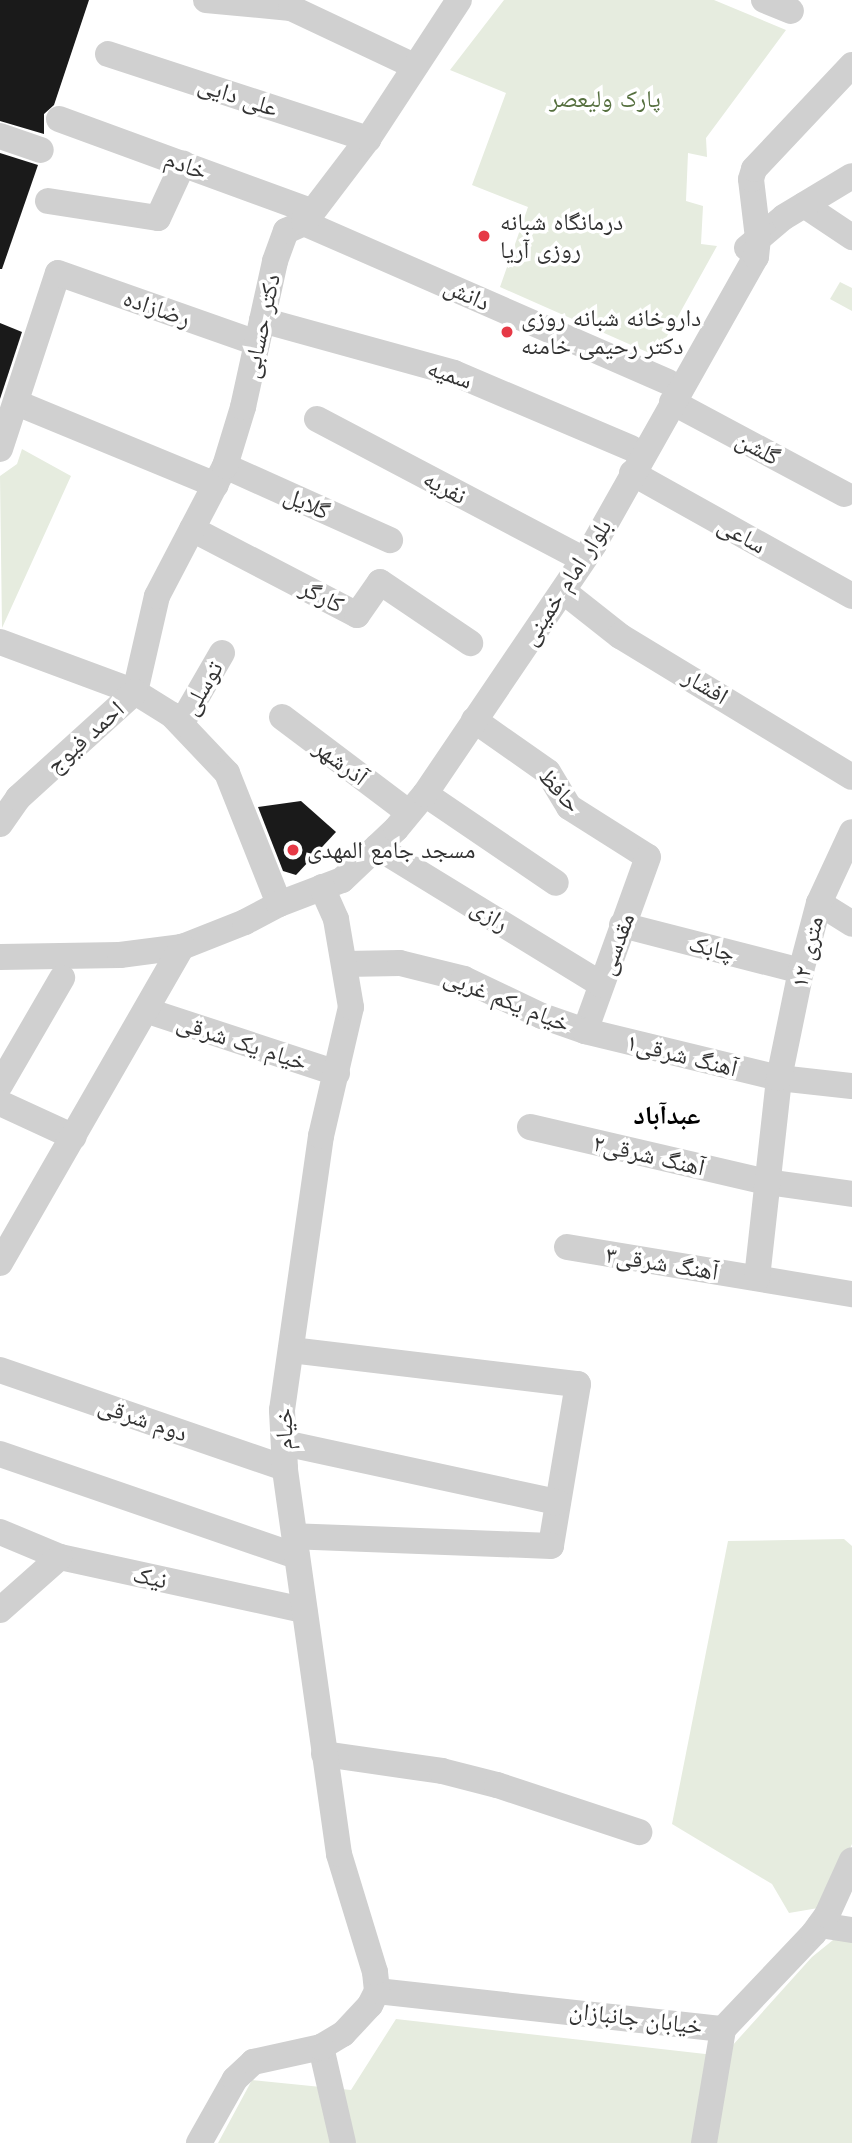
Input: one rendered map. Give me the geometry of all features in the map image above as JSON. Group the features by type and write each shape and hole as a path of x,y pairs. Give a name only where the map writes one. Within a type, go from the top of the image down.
{"street":[{"path":"206,0 291,8 414,66"},
{"name":"دکتر حسابی","path":"135,692 157,596 221,475 286,231 308,217 368,139 459,0"},
{"path":"764,0 791,11"},
{"name":"علی دایی","path":"108,54 368,139"},
{"path":"758,238 751,179 754,169 852,65"},
{"name":"خادم","path":"60,119 183,164 308,217"},
{"path":"0,136 41,150"},
{"path":"48,201 158,218 183,164"},
{"name":"بلوار امام خمینی","path":"322,887 334,871 400,806 573,554 632,461 745,249 804,205 852,176"},
{"path":"804,205 852,237"},
{"name":"دانش","path":"308,217 670,392"},
{"name":"رضازاده","path":"18,403 58,273 260,332"},
{"name":"سمیه","path":"260,332 454,373 632,461"},
{"name":"گلشن","path":"670,392 844,494"},
{"path":"0,449 18,403"},
{"name":"گلایل","path":"18,403 221,475 390,540"},
{"name":"نفریه","path":"317,419 573,554"},
{"name":"بلوار امام خمینی","path":"0,957 120,955 182,947 245,922 279,904 342,880 377,847 425,794 594,544 632,461"},
{"name":"ساعی","path":"632,461 852,596"},
{"name":"کارگر","path":"192,529 357,615 380,582 470,643"},
{"name":"افشار","path":"563,590 620,636 852,777"},
{"path":"0,642 135,692"},
{"name":"توسلی","path":"181,724 222,653"},
{"name":"احمد فیوج","path":"0,824 9,794 135,692 172,715 228,773 279,904"},
{"name":"آذرشهر","path":"282,717 400,806"},
{"name":"حافظ","path":"474,720 548,772 569,807 648,857"},
{"path":"425,794 556,883"},
{"name":"۱۲ متری","path":"757,1278 779,1078 818,903 852,831"},
{"name":"رازی","path":"377,847 601,984"},
{"name":"مقدسی","path":"585,1031 648,857"},
{"name":"خیام","path":"322,887 336,919 351,1007 321,1136 282,1410 304,1610 339,1854 376,1982"},
{"path":"818,903 852,924"},
{"name":"چابک","path":"622,925 802,971"},
{"path":"0,1264 9,1230 74,1137 182,947"},
{"name":"خیام یکم غربی","path":"345,964 400,963 464,979 541,1016 585,1031"},
{"path":"0,1085 62,978"},
{"name":"خیام یک شرقی","path":"148,1011 337,1073"},
{"name":"آهنگ شرقی۱","path":"585,1031 779,1078 852,1086"},
{"path":"0,1103 74,1137"},
{"name":"آهنگ شرقی۲","path":"530,1127 767,1182 852,1194"},
{"name":"آهنگ شرقی۳","path":"566,1247 852,1294"},
{"path":"0,1454 296,1546 551,1546 578,1384 290,1350"},
{"name":"دوم شرقی","path":"0,1370 285,1456 558,1502"},
{"name":"نیک","path":"0,1532 60,1557 304,1610"},
{"path":"0,1610 60,1557"},
{"path":"324,1754 442,1771 497,1784 639,1832"},
{"name":"خیابان جانبازان","path":"376,1982 723,2029 820,1925 852,1860"},
{"path":"820,1925 852,1930"},
{"path":"199,2143 235,2079 253,2062 321,2047 343,2034 370,2005 376,1982"},
{"path":"704,2143 723,2029"},
{"path":"321,2047 343,2143"}],"green space":[{"name":"پارک ولیعصر","path":"504,0 714,0 786,30 706,138 707,157 688,153 686,201 703,206 701,244 717,246 656,356 500,287 528,207 472,185 506,93 450,70"},
{"path":"840,282 852,288 852,311 830,299"},
{"path":"22,449 71,476 2,628 0,476 17,464"},
{"path":"844,1539 852,1546 852,1844 824,1907 789,1913 772,1884 672,1824 728,1541"},
{"path":"838,1936 852,1938 852,2143 218,2143 252,2080 351,2090 396,2019 723,2056 812,1957"}],"building":[{"path":"0,0 89,0 54,105 44,114 44,134 0,121"},
{"path":"0,153 38,165 2,269 0,269"},
{"path":"0,323 22,332 0,399"},
{"name":"مسجد جامع المهدی","path":"301,801 336,832 296,875 283,871 258,807"}],"place":[{"name":"درمانگاه شبانه روزی آریا","path":"484,236"},
{"name":"داروخانه شبانه روزی دکتر رحیمی خامنه","path":"507,332"},
{"name":"مسجد جامع المهدی","path":"293,850"}],"district":[{"name":"عبدآباد","path":"667,1116"}]}
